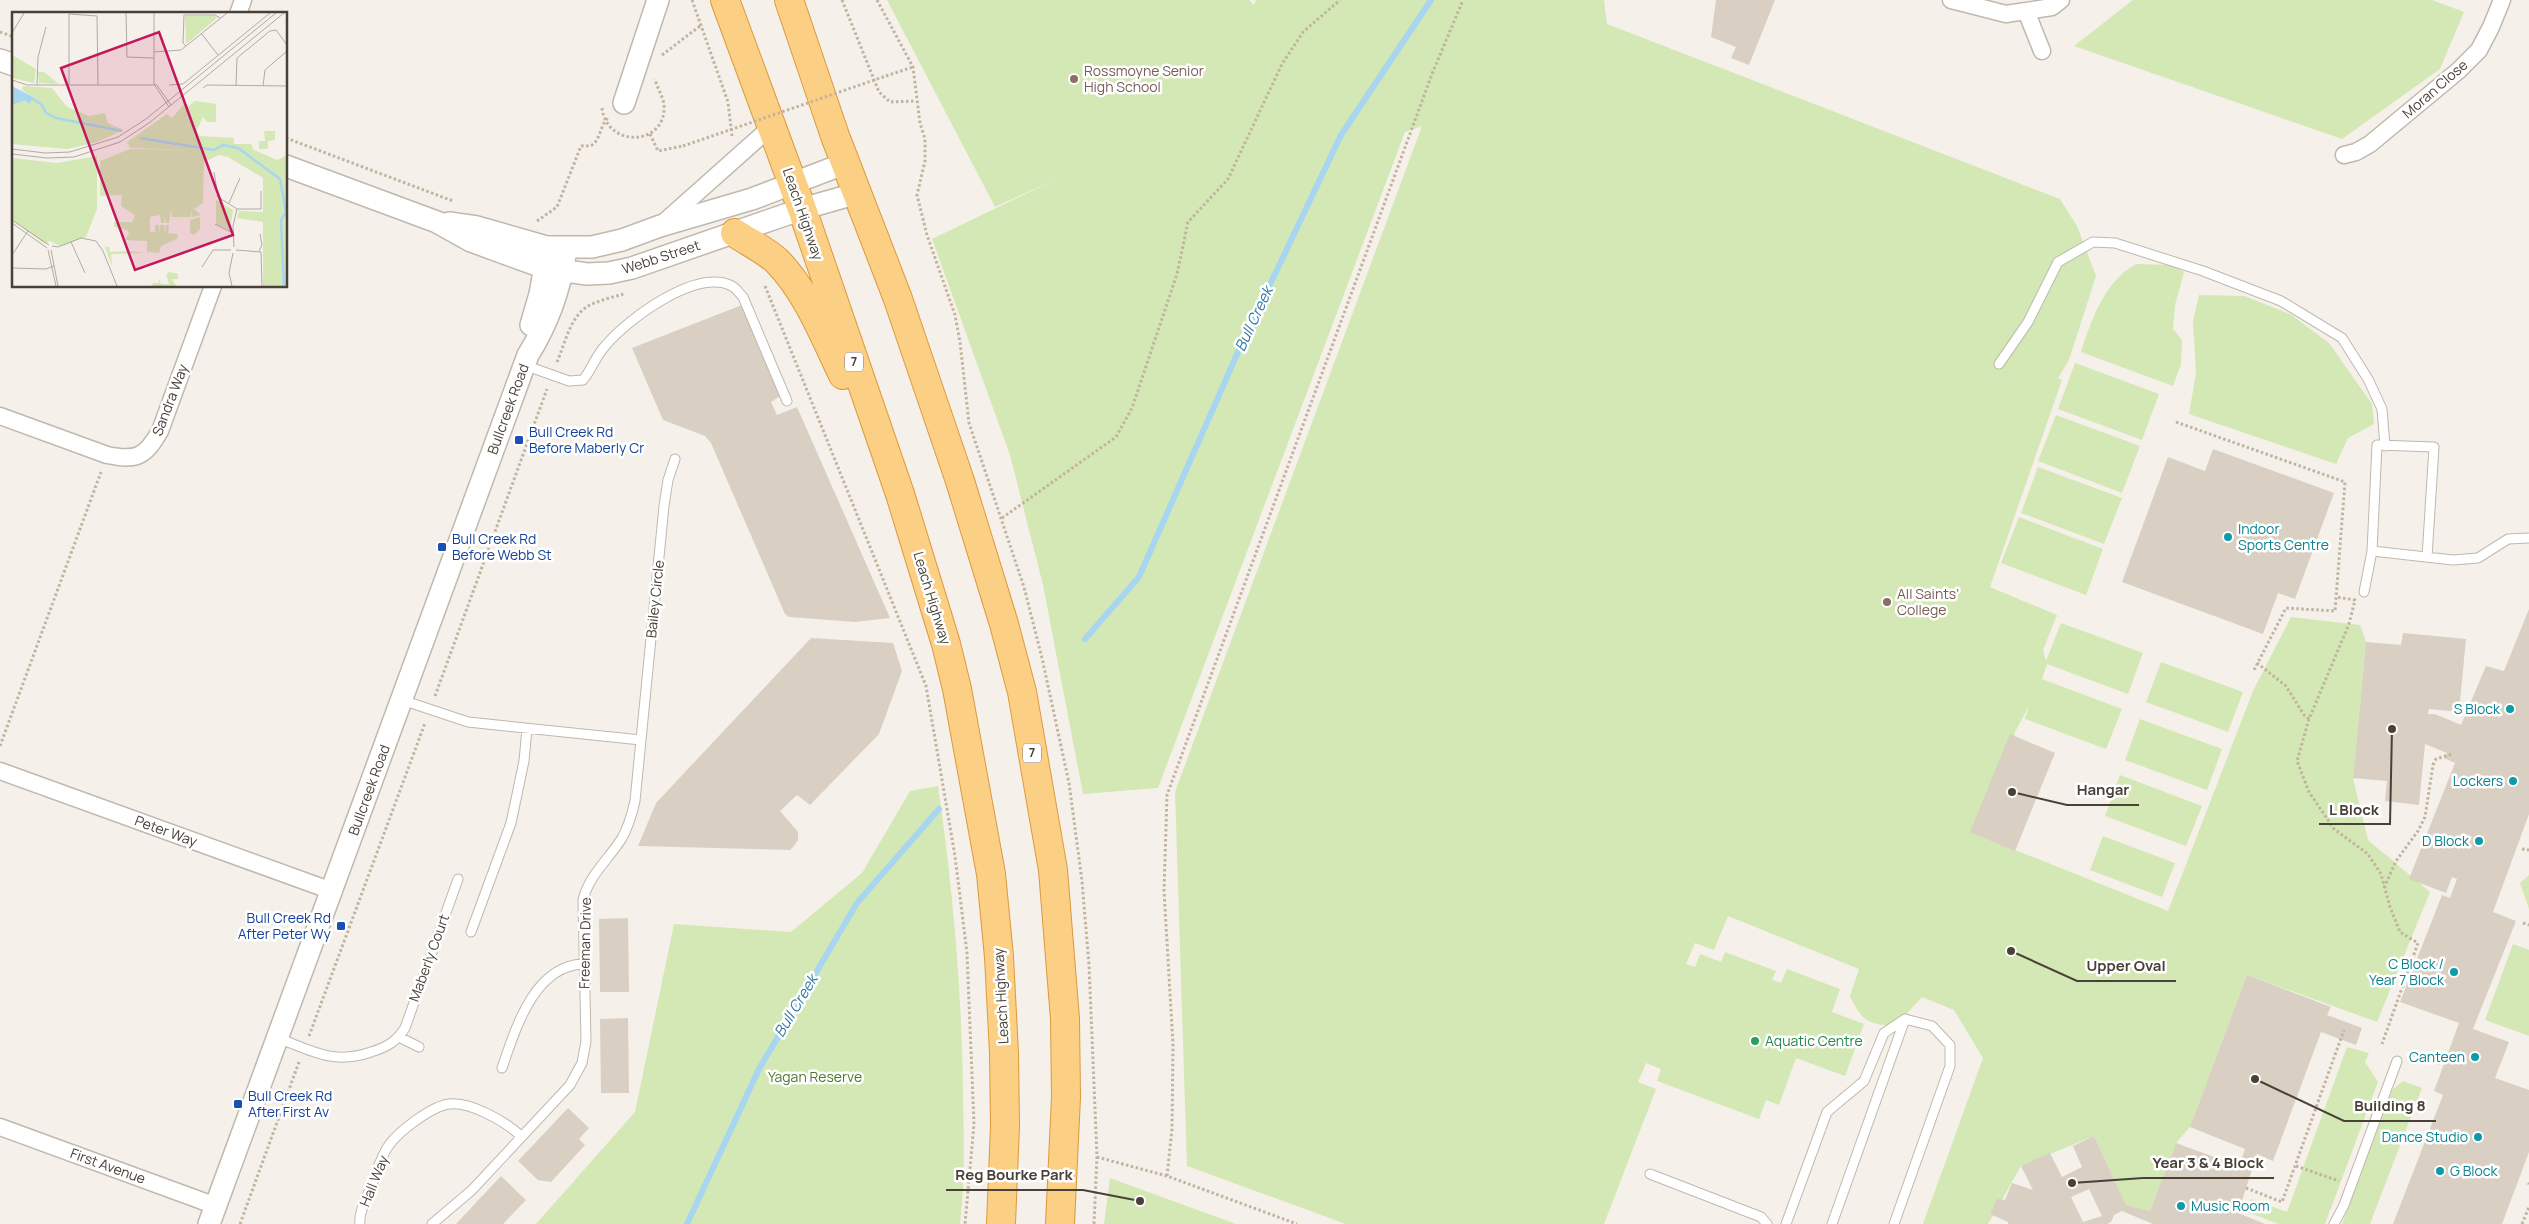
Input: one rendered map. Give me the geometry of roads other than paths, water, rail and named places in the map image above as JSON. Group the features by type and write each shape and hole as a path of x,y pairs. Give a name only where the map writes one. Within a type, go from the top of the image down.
{"highway":[{"name":"Leach Highway","path":"725,0 802,209 900,494 946,644 967,738 992,874 1004,1053 1001,1224"},
{"name":"7","path":"790,0 835,136 898,299 960,481 1004,624 1022,692 1053,870 1065,1019 1066,1097 1060,1224"},
{"path":"735,233 775,260 795,283 816,319 900,494"}],"street":[{"path":"239,12 243,0"},
{"path":"624,103 658,0"},
{"path":"1951,0 2006,14 2052,7 2061,0"},
{"name":"Moran Close","path":"2344,154 2356,152 2370,144 2458,71 2479,50 2502,0"},
{"path":"2026,11 2042,51"},
{"path":"0,60 12,64"},
{"name":"Webb Street","path":"660,226 772,126"},
{"name":"Webb Street","path":"437,222 477,227 556,248 592,247 622,240 660,226 752,199 846,163"},
{"name":"Webb Street","path":"288,167 437,222 471,241 554,270 587,274 609,273 632,268 802,209 858,193"},
{"name":"Bullcreek Road","path":"212,1215 526,360 540,337 554,270 556,248"},
{"name":"Sandra Way","path":"0,416 107,455 125,459 139,457 151,446 160,431 211,288"},
{"name":"Peter Way","path":"0,771 332,891"},
{"name":"First Avenue","path":"0,1126 212,1215"}],"lane":[{"path":"1999,364 2028,322 2058,262 2092,242 2115,243 2203,271 2281,301 2342,338 2368,379 2382,409 2385,446"},
{"path":"526,360 552,376 569,381 583,380 592,370 603,348 640,312 652,304 703,283 717,282 733,286 742,297 787,401"},
{"path":"2364,592 2372,551 2377,445 2434,447 2427,557"},
{"name":"Bailey Circle","path":"641,740 664,506 668,480 675,460"},
{"path":"2372,551 2453,560 2478,558 2508,540 2529,538"},
{"path":"402,700 468,722 641,740"},
{"path":"471,932 511,823 516,790 524,761 527,729"},
{"name":"Freeman Drive","path":"432,1224 472,1190 570,1085 582,1064 586,1041 583,900 586,888 622,838 630,821 635,801 641,740"},
{"name":"Maberly Court","path":"399,1037 410,1015 412,1001 458,878"},
{"path":"502,1068 523,1010 534,995 549,978 566,968 583,964"},
{"path":"1786,1224 1827,1112 1864,1081 1884,1033 1905,1019 1932,1026 1944,1038 1950,1045 1950,1066 1894,1224"},
{"path":"1832,1224 1905,1019"},
{"path":"278,1038 330,1057 350,1059 390,1045 399,1037 419,1048"},
{"path":"2334,1224 2351,1185 2397,1061"},
{"name":"Hall Way","path":"359,1223 381,1161 389,1145 427,1113 446,1104 458,1104 496,1116 522,1136"},
{"path":"1650,1174 1761,1217 1768,1224"}],"waterway":[{"name":"Bull Creek","path":"1085,639 1139,577 1238,352 1341,135 1431,0"},
{"name":"Bull Creek","path":"687,1224 759,1069 857,903 939,809"}],"place":[{"name":"Rossmoyne Senior High School","path":"1074,79"},
{"name":"Bull Creek Rd Before Maberly Cr","path":"519,440"},
{"name":"Indoor Sports Centre","path":"2228,537"},
{"name":"Bull Creek Rd Before Webb St","path":"442,547"},
{"name":"All Saints’ College","path":"1887,602"},
{"name":"S Block","path":"2510,709"},
{"name":"L Block","path":"2392,729"},
{"name":"Lockers","path":"2513,781"},
{"name":"Hangar","path":"2012,792"},
{"name":"D Block","path":"2479,841"},
{"name":"Bull Creek Rd After Peter Wy","path":"341,926"},
{"name":"Upper Oval","path":"2011,951"},
{"name":"C Block / Year 7 Block","path":"2454,972"},
{"name":"Aquatic Centre","path":"1755,1041"},
{"name":"Canteen","path":"2475,1057"},
{"name":"Building 8","path":"2255,1079"},
{"name":"Bull Creek Rd After First Av","path":"238,1104"},
{"name":"Dance Studio","path":"2478,1137"},
{"name":"G Block","path":"2440,1171"},
{"name":"Year 3 & 4 Block","path":"2072,1183"},
{"name":"Reg Bourke Park","path":"1140,1201"},
{"name":"Music Room","path":"2181,1206"}],"park label":[{"name":"Yagan Reserve","path":"815,1077"}]}
